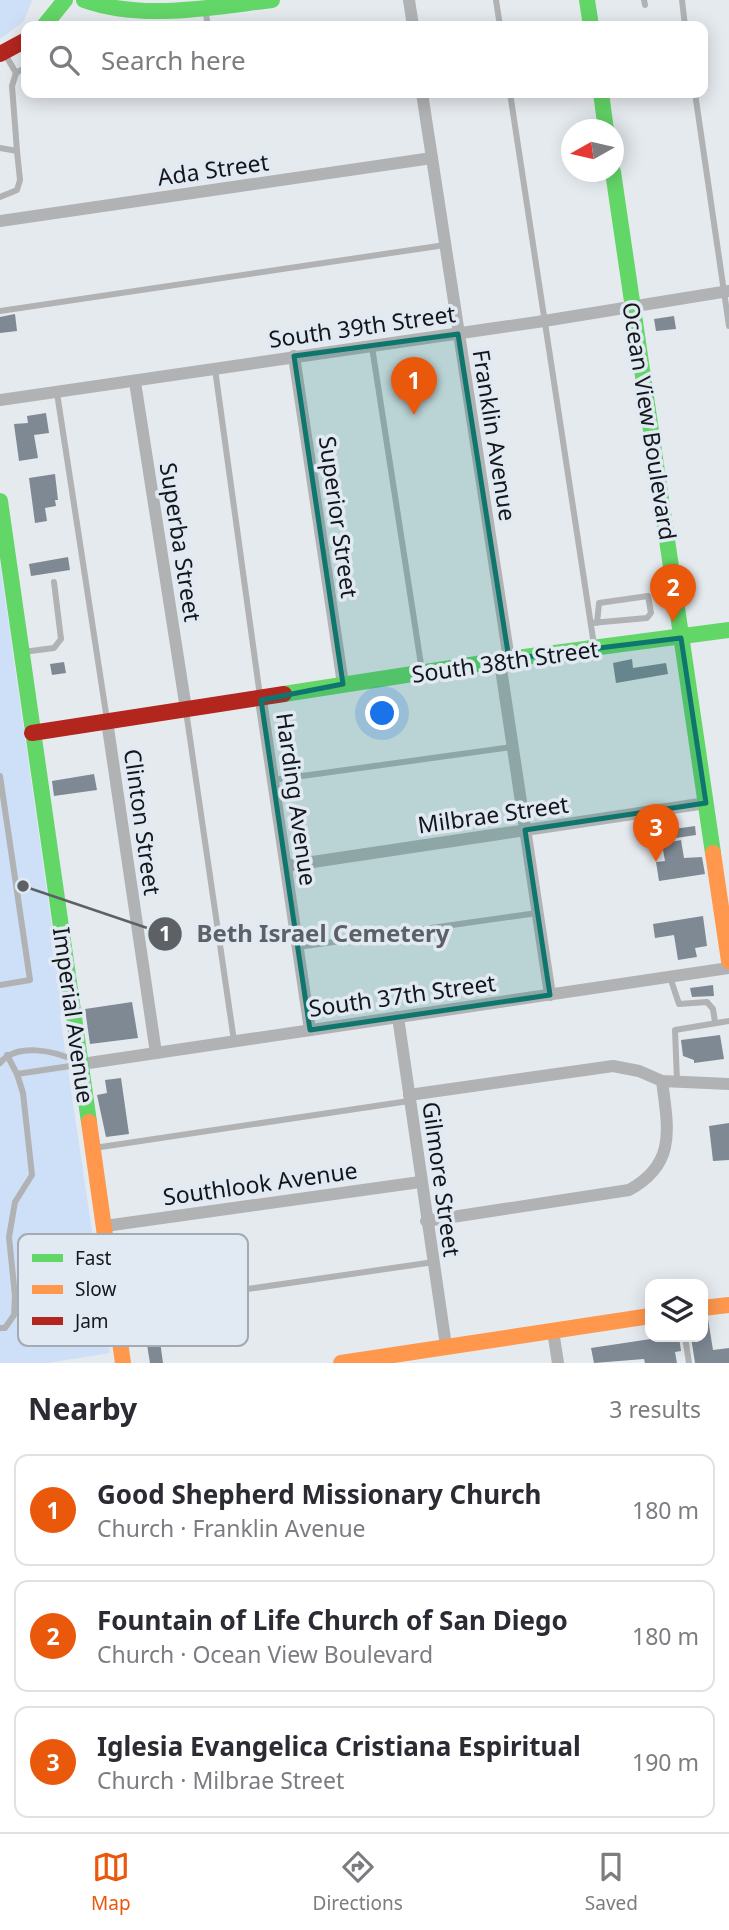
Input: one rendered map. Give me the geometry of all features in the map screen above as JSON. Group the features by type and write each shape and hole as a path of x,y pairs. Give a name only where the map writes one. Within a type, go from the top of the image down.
{"main road":[{"path":"48,21 65,0"},
{"path":"84,0 92,5 125,9 272,0"},
{"path":"587,0 590,21"},
{"path":"2,53 21,43"},
{"path":"602,98 605,119"},
{"name":"Ocean View Boulevard","path":"614,182 729,961"},
{"name":"Imperial Avenue","path":"0,501 4,557 22,652 106,1234"},
{"name":"South 38th Street","path":"32,733 261,700 343,684 729,631"},
{"path":"708,1307 729,1305"},
{"path":"341,1363 645,1317"}],"street":[{"path":"409,0 412,21"},
{"name":"Franklin Avenue","path":"423,98 505,661 512,747 550,995"},
{"name":"Ada Street","path":"0,221 432,158"},
{"name":"South 39th Street","path":"0,400 633,308 726,292"},
{"name":"Superior Street","path":"294,356 343,684"},
{"name":"Superba Street","path":"135,382 186,709"},
{"name":"Harding Avenue","path":"261,700 310,1030"},
{"name":"Clinton Street","path":"107,721 156,1053"},
{"name":"Milbrae Street","path":"286,866 706,803"},
{"name":"South 37th Street","path":"82,1064 729,968"},
{"name":"Gilmore Street","path":"398,1017 446,1346"},
{"path":"409,1098 613,1066 639,1071 662,1081 729,1084"},
{"path":"426,1221 629,1190 647,1180 666,1148 668,1129 662,1081"},
{"name":"Southlook Avenue","path":"105,1226 420,1182"},
{"path":"553,1331 558,1363"}],"lane":[{"path":"496,0 499,21"},
{"path":"682,0 684,21"},
{"path":"204,3 207,21"},
{"path":"2,53 16,73"},
{"path":"0,197 17,190 20,185 12,86 16,73 21,70"},
{"path":"511,98 594,623 594,648"},
{"path":"696,98 729,326"},
{"path":"0,148 17,151"},
{"path":"0,311 445,245"},
{"path":"372,346 422,673"},
{"path":"215,369 261,700"},
{"path":"57,393 107,721"},
{"path":"22,652 54,648 61,639 54,582"},
{"path":"648,596 651,612 647,618 594,623 599,603 648,596"},
{"path":"186,709 234,1041"},
{"path":"273,780 512,747"},
{"path":"0,776 30,981 0,985"},
{"path":"298,947 537,913"},
{"path":"670,977 679,1004 707,1002 713,1009 715,1023"},
{"path":"677,1081 674,1030 729,1021"},
{"path":"0,1063 7,1055 27,1051 59,1053 82,1064"},
{"path":"0,1335 2,1328 14,1315 15,1296 9,1237 15,1202 32,1175 23,1093 7,1055"},
{"path":"17,1074 82,1064"},
{"path":"93,1149 409,1098"},
{"path":"248,1289 433,1262"},
{"path":"686,1342 689,1363"}],"highlighted area":[{"path":"458,334 509,659 681,638 706,803 525,830 550,995 310,1030 261,700 343,684 294,356"}],"shaded area":[{"path":"0,0 32,0 24,21 0,39"},
{"path":"0,563 64,1011 60,1015 92,1234 18,1234 18,1346 109,1346 110,1353 47,1363 0,1363"}],"building":[{"path":"15,314 17,331 0,333 0,317"},
{"path":"674,316 676,329 656,331 654,319"},
{"path":"46,413 49,433 34,435 38,458 19,461 14,424 28,423 27,416"},
{"path":"55,474 58,500 55,500 56,506 45,508 47,521 35,523 29,478"},
{"path":"68,557 70,570 31,576 29,564"},
{"path":"632,659 633,668 666,663 668,674 616,683 613,663"},
{"path":"64,662 66,673 52,675 50,664"},
{"path":"94,774 97,790 54,796 52,781"},
{"path":"695,826 696,835 676,838 674,829"},
{"path":"681,840 684,858 702,857 705,874 659,881 656,862 665,861 662,844"},
{"path":"703,916 707,946 695,948 697,957 678,960 674,935 655,938 653,924"},
{"path":"713,985 714,996 692,997 690,988"},
{"path":"132,1002 138,1038 90,1044 85,1009"},
{"path":"720,1035 724,1059 694,1063 694,1060 683,1056 681,1040"},
{"path":"121,1078 129,1134 106,1137 97,1095 107,1093 105,1080"},
{"path":"729,1123 729,1160 713,1161 709,1126"},
{"path":"708,1319 713,1350 729,1348 729,1363 695,1363 692,1342 708,1342"},
{"path":"645,1340 645,1342 680,1342 681,1351 675,1352 677,1363 645,1363 644,1359 594,1363 591,1348"},
{"path":"147,1346 161,1346 163,1363 150,1363"}],"traffic: fast":[{"path":"48,21 65,0"},
{"path":"84,0 130,10 153,11 202,9 272,0"},
{"path":"587,0 590,21"},
{"path":"602,98 605,119"},
{"path":"614,182 713,853"},
{"path":"0,501 89,1122"},
{"path":"284,694 509,659 729,630"}],"traffic: slow":[{"path":"713,853 729,961"},
{"path":"89,1122 105,1234"},
{"path":"708,1307 729,1305"},
{"path":"341,1363 645,1317"},
{"path":"121,1346 123,1363"}],"traffic: jam":[{"path":"0,54 21,43"},
{"path":"32,733 284,694"}],"place":[{"name":"Good Shepherd Missionary Church","path":"414,415"},
{"name":"Fountain of Life Church of San Diego","path":"673,622"},
{"name":"Iglesia Evangelica Cristiana Espiritual","path":"656,862"},
{"name":"Beth Israel Cemetery","path":"23,886"}]}
